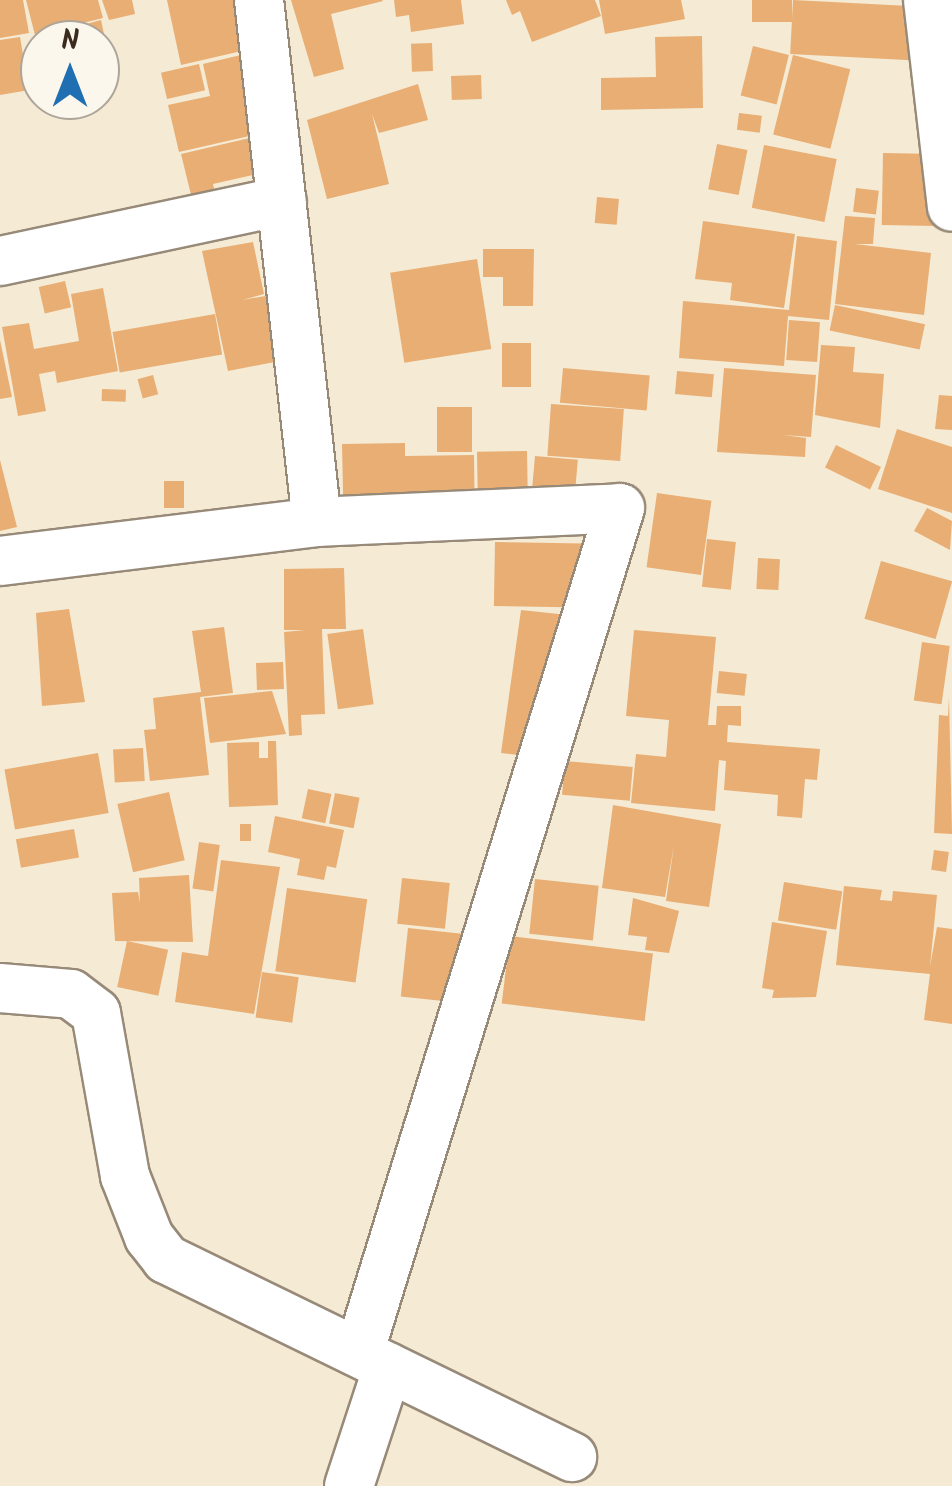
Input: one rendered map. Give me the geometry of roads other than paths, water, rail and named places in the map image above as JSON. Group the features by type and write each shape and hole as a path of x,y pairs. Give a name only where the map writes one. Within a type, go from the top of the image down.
{"street":[{"path":"259,0 317,522"},
{"path":"928,0 952,207"},
{"path":"0,261 282,201"},
{"path":"0,561 317,522 609,504 621,512 373,1360 348,1486"},
{"path":"0,988 70,994 96,1013 125,1176 156,1249 572,1456"}]}
